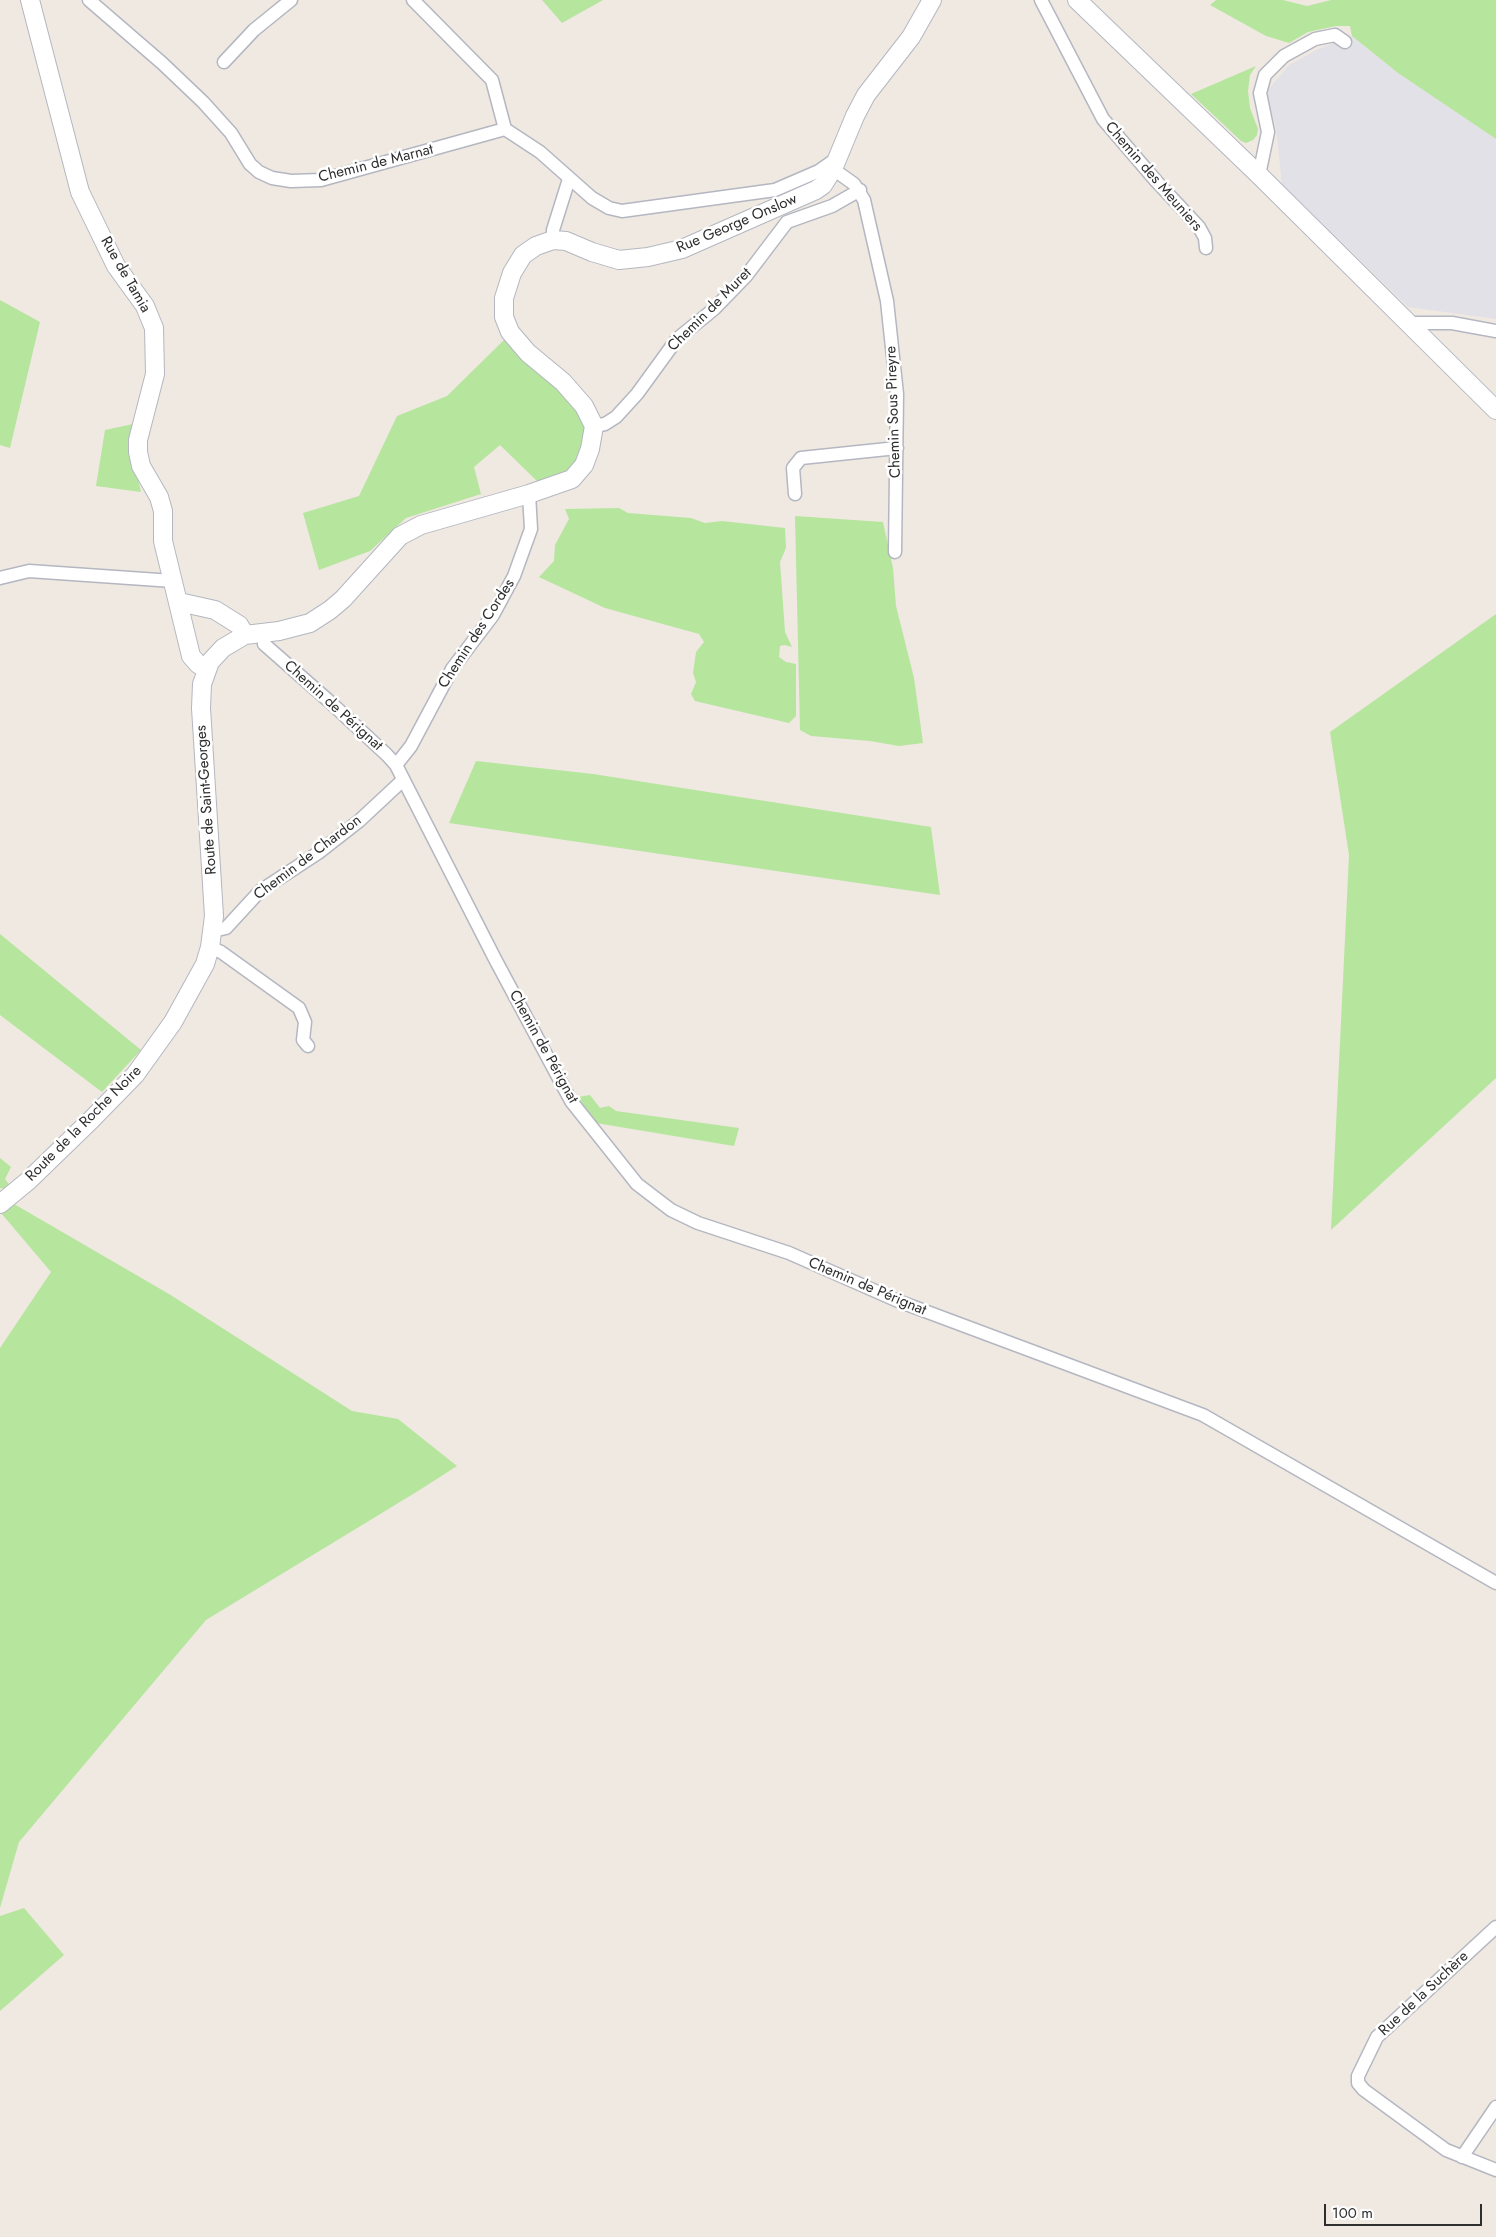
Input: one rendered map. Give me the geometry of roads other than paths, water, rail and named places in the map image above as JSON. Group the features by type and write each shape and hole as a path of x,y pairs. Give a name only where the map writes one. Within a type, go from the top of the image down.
{"street":[{"name":"Rue de Tamia","path":"30,0 80,192 116,266 145,306 154,328 154,374 138,440 138,452 141,466 158,497 163,511 163,541 191,656 206,669"},
{"name":"Chemin de Marnat","path":"89,0 162,63 203,102 231,133 250,164 259,172 272,178 291,181 321,180 505,130"},
{"path":"224,62 254,30 291,0"},
{"path":"414,0 492,80 505,130 540,152 568,179 592,198 609,208 622,211 775,190 835,163 860,190"},
{"name":"Rue George Onslow","path":"553,240 566,240 592,252 619,260 648,257 682,249 816,190 823,185 835,163 866,95 911,37 932,0"},
{"name":"Chemin des Meuniers","path":"1041,0 1103,119 1198,227 1205,238 1206,248"},
{"path":"1077,0 1496,410"},
{"path":"1085,0 1162,82"},
{"path":"1259,176 1268,132 1260,92 1265,75 1284,56 1315,39 1335,35 1345,42"},
{"path":"206,669 223,648 245,635 310,623 330,610 343,599 400,536 421,525 529,494 572,479 584,465 590,450 594,426 584,406 563,382 528,353 510,332 504,317 504,298 512,274 523,255 536,246 553,240 553,230 568,179"},
{"name":"Chemin de Muret","path":"594,426 605,424 616,417 637,394 677,339 714,309 746,276 787,222 832,206 860,190"},
{"name":"Chemin Sous Pireyre","path":"860,190 888,301 895,361 897,448 895,552"},
{"path":"1408,323 1452,323 1496,331"},
{"path":"795,494 793,468 801,458 897,448"},
{"name":"Chemin des Cordes","path":"396,765 411,746 452,669 493,615 514,576 531,529 529,494"},
{"path":"0,578 30,571 173,581"},
{"path":"179,602 216,610 239,625 245,635"},
{"name":"Chemin de Pérignat","path":"266,632 264,644 387,754 396,765 495,959 571,1101 637,1184 670,1210 698,1223 789,1253 898,1301 1203,1415 1496,1583"},
{"name":"Route de Saint-Georges","path":"206,669 202,684 201,708 214,890 211,939"},
{"name":"Chemin de Chardon","path":"211,939 226,928 260,891 318,853 360,821 403,780"},
{"path":"211,939 221,952 299,1008 305,1022 303,1040 308,1046"},
{"name":"Route de la Roche Noire","path":"2,1200 91,1120 135,1075 173,1022 204,964 211,939"},
{"name":"Rue de la Suchère","path":"1496,1927 1377,2037 1358,2076 1358,2083 1364,2090 1446,2150 1496,2170"},
{"path":"1462,2157 1496,2107"}]}
